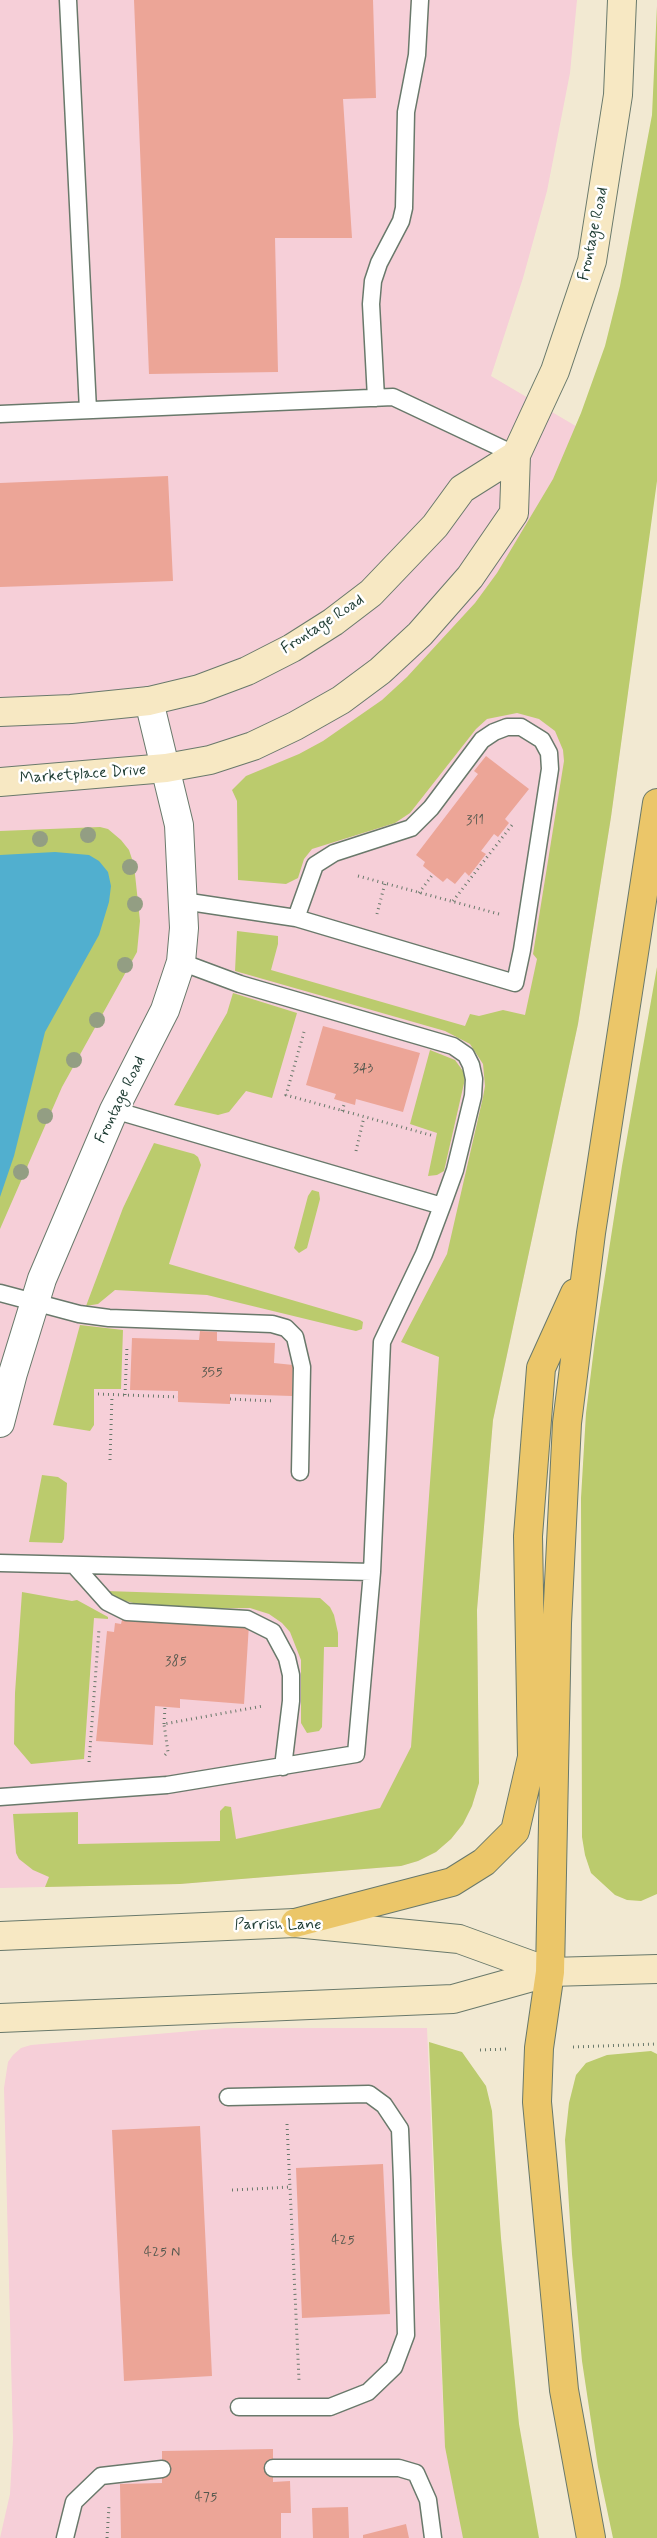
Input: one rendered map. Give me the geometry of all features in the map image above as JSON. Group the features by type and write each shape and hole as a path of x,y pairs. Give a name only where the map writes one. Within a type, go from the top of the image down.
{"highway":[{"path":"591,2538 564,2390 537,2102 539,2048 550,1972 556,1623 567,1423 587,1266 657,803"},
{"path":"295,1923 452,1882 484,1862 515,1831 532,1757 528,1536 541,1368 587,1266"}],"street":[{"name":"Frontage Road","path":"166,768 210,760 253,746 295,726 341,700 380,671 445,607 476,569 514,513 516,455 555,371 592,261 618,95 622,0"},
{"name":"Frontage Road","path":"0,1423 34,1304 114,1110 165,1010 181,962 183,901 179,825 149,701 199,689 247,671 292,648 333,622 371,593 404,560 435,526 462,489 516,455"},
{"path":"0,712 71,709 149,701"},
{"name":"Marketplace Drive","path":"0,782 166,768"},
{"name":"Parrish Lane","path":"0,1936 295,1923 459,1939 550,1972"},
{"name":"Parrish Lane","path":"0,2018 452,1999 550,1972 651,1969"}],"lane":[{"path":"68,0 88,410"},
{"path":"376,398 371,304 373,281 379,263 401,221 404,208 406,112 417,55 420,0"},
{"path":"0,414 393,397 516,455"},
{"path":"183,901 296,918 514,983 522,950 550,769 549,753 542,740 521,727 507,727 494,732 482,740 431,808 411,828 334,853 315,864 296,918"},
{"path":"0,1797 167,1785 283,1768 356,1754 372,1572 382,1342 424,1254 455,1170 473,1096 474,1079 471,1065 466,1056 453,1046 240,984 181,962"},
{"path":"114,1110 442,1206"},
{"path":"0,1293 34,1304 79,1314 109,1318 272,1324 286,1328 295,1337 302,1368 300,1472"},
{"path":"0,1563 372,1572"},
{"path":"74,1565 106,1602 127,1612 247,1619 273,1632 287,1658 290,1675 291,1701 283,1768"},
{"path":"228,2097 369,2094 384,2105 400,2128 402,2180 406,2335 394,2367 368,2392 330,2408 239,2407"},
{"path":"273,2468 399,2468 416,2474 428,2500 433,2538"},
{"path":"65,2538 74,2502 100,2476 162,2469"}],"path":[{"path":"453,902 517,818"},
{"path":"349,874 509,917"},
{"path":"419,892 434,874"},
{"path":"304,1032 286,1095 434,1136"},
{"path":"342,1111 345,1102"},
{"path":"348,1178 364,1117"},
{"path":"98,1394 178,1397"},
{"path":"110,1460 112,1395"},
{"path":"230,1399 277,1401"},
{"path":"89,1763 99,1626 107,1627"},
{"path":"164,1724 271,1705"},
{"path":"158,1756 164,1756 168,1752 164,1724 165,1707"},
{"path":"79,1764 97,1762"},
{"path":"594,2046 657,2044"},
{"path":"287,2118 299,2384"},
{"path":"232,2190 290,2187"}],"shaded area":[{"path":"0,0 577,0 570,73 547,191 523,278 491,376 657,474 611,817 578,1024 493,1420 477,1610 479,1783 472,1806 463,1824 451,1839 436,1852 418,1861 401,1866 180,1884 0,1888"},
{"path":"226,2028 427,2028 444,2428 470,2538 0,2538 10,2494 13,2439 4,2088 8,2062 21,2048 31,2045"}],"green space":[{"path":"657,6 657,481 611,817 578,1024 493,1420 477,1610 479,1783 472,1806 463,1824 451,1839 436,1852 418,1861 401,1866 180,1884 45,1887 49,1877 33,1870 19,1859 16,1853 13,1814 78,1812 78,1844 220,1841 220,1811 225,1806 231,1807 236,1839 380,1808 411,1747 439,1357 401,1342 447,1254 483,1097 485,1086 483,1064 470,1044 445,1031 235,971 237,931 278,936 278,944 271,970 465,1026 470,1014 479,1016 503,1010 525,1015 537,959 533,954 564,761 563,750 555,731 539,719 517,713 487,719 476,729 410,813 395,823 312,849 304,859 298,878 286,884 238,880 237,801 232,790 246,776 299,754 323,741 382,700 407,677 475,603 497,573 553,479 581,413 605,346 620,286 652,115"},
{"path":"100,827 108,829 121,840 129,850 134,865 140,921 137,952 62,1087 0,1229 0,831"},
{"path":"657,967 657,1894 641,1901 627,1900 615,1895 591,1873 582,1837 581,1498 586,1413 595,1340 622,1166"},
{"path":"233,993 297,1013 272,1098 246,1091 229,1112 218,1115 174,1105 227,1013"},
{"path":"430,1050 455,1060 463,1071 465,1079 444,1171 437,1175 428,1176 437,1133 410,1124"},
{"path":"154,1143 194,1154 198,1157 201,1165 169,1264 360,1320 363,1322 362,1329 356,1331 207,1295 115,1290 98,1304 86,1306 123,1208"},
{"path":"312,1190 319,1192 320,1199 307,1248 299,1253 294,1248 308,1196"},
{"path":"80,1325 123,1330 121,1389 94,1389 94,1425 90,1431 53,1425"},
{"path":"42,1475 58,1477 67,1483 64,1539 62,1543 29,1542"},
{"path":"106,1591 320,1598 330,1607 338,1633 338,1647 324,1647 322,1727 319,1731 307,1733 301,1723 301,1660 290,1632 282,1623 269,1614 250,1608 187,1609 146,1606 121,1600"},
{"path":"22,1592 72,1601 77,1600 108,1617 108,1619 94,1618 84,1759 31,1764 14,1744 15,1693"},
{"path":"429,2042 462,2052 486,2086 492,2111 501,2238 519,2424 539,2538 463,2538 445,2447"},
{"path":"651,2051 657,2054 657,2538 613,2538 598,2467 582,2361 572,2254 565,2140 569,2103 576,2075 586,2063 607,2055"}],"water":[{"path":"55,852 89,855 99,861 108,872 111,886 109,902 99,935 45,1032 14,1156 0,1197 0,855"}],"building":[{"path":"134,0 373,0 376,98 343,99 352,238 275,238 278,372 149,374"},
{"path":"168,476 173,581 0,587 0,483"},
{"path":"486,756 529,789 505,819 509,823 498,837 494,834 481,851 486,854 469,876 465,872 455,884 447,878 443,882 423,866 425,862 416,855 478,774 474,771"},
{"path":"323,1026 420,1053 403,1112 356,1099 355,1105 334,1099 336,1094 306,1085"},
{"path":"200,1331 217,1332 217,1341 275,1343 274,1363 293,1365 292,1396 230,1394 230,1404 178,1402 178,1391 130,1390 132,1338 199,1340"},
{"path":"175,1619 249,1624 244,1704 180,1699 180,1708 155,1706 153,1745 96,1741 107,1631 114,1632 115,1623 121,1624 122,1620 175,1624"},
{"path":"200,2126 212,2376 124,2381 112,2130"},
{"path":"383,2164 390,2314 302,2318 296,2168"},
{"path":"273,2449 273,2482 290,2481 291,2513 281,2513 281,2538 121,2538 120,2484 162,2483 162,2451"},
{"path":"348,2507 349,2538 313,2538 312,2508"},
{"path":"406,2524 409,2538 363,2538 363,2535"}]}
